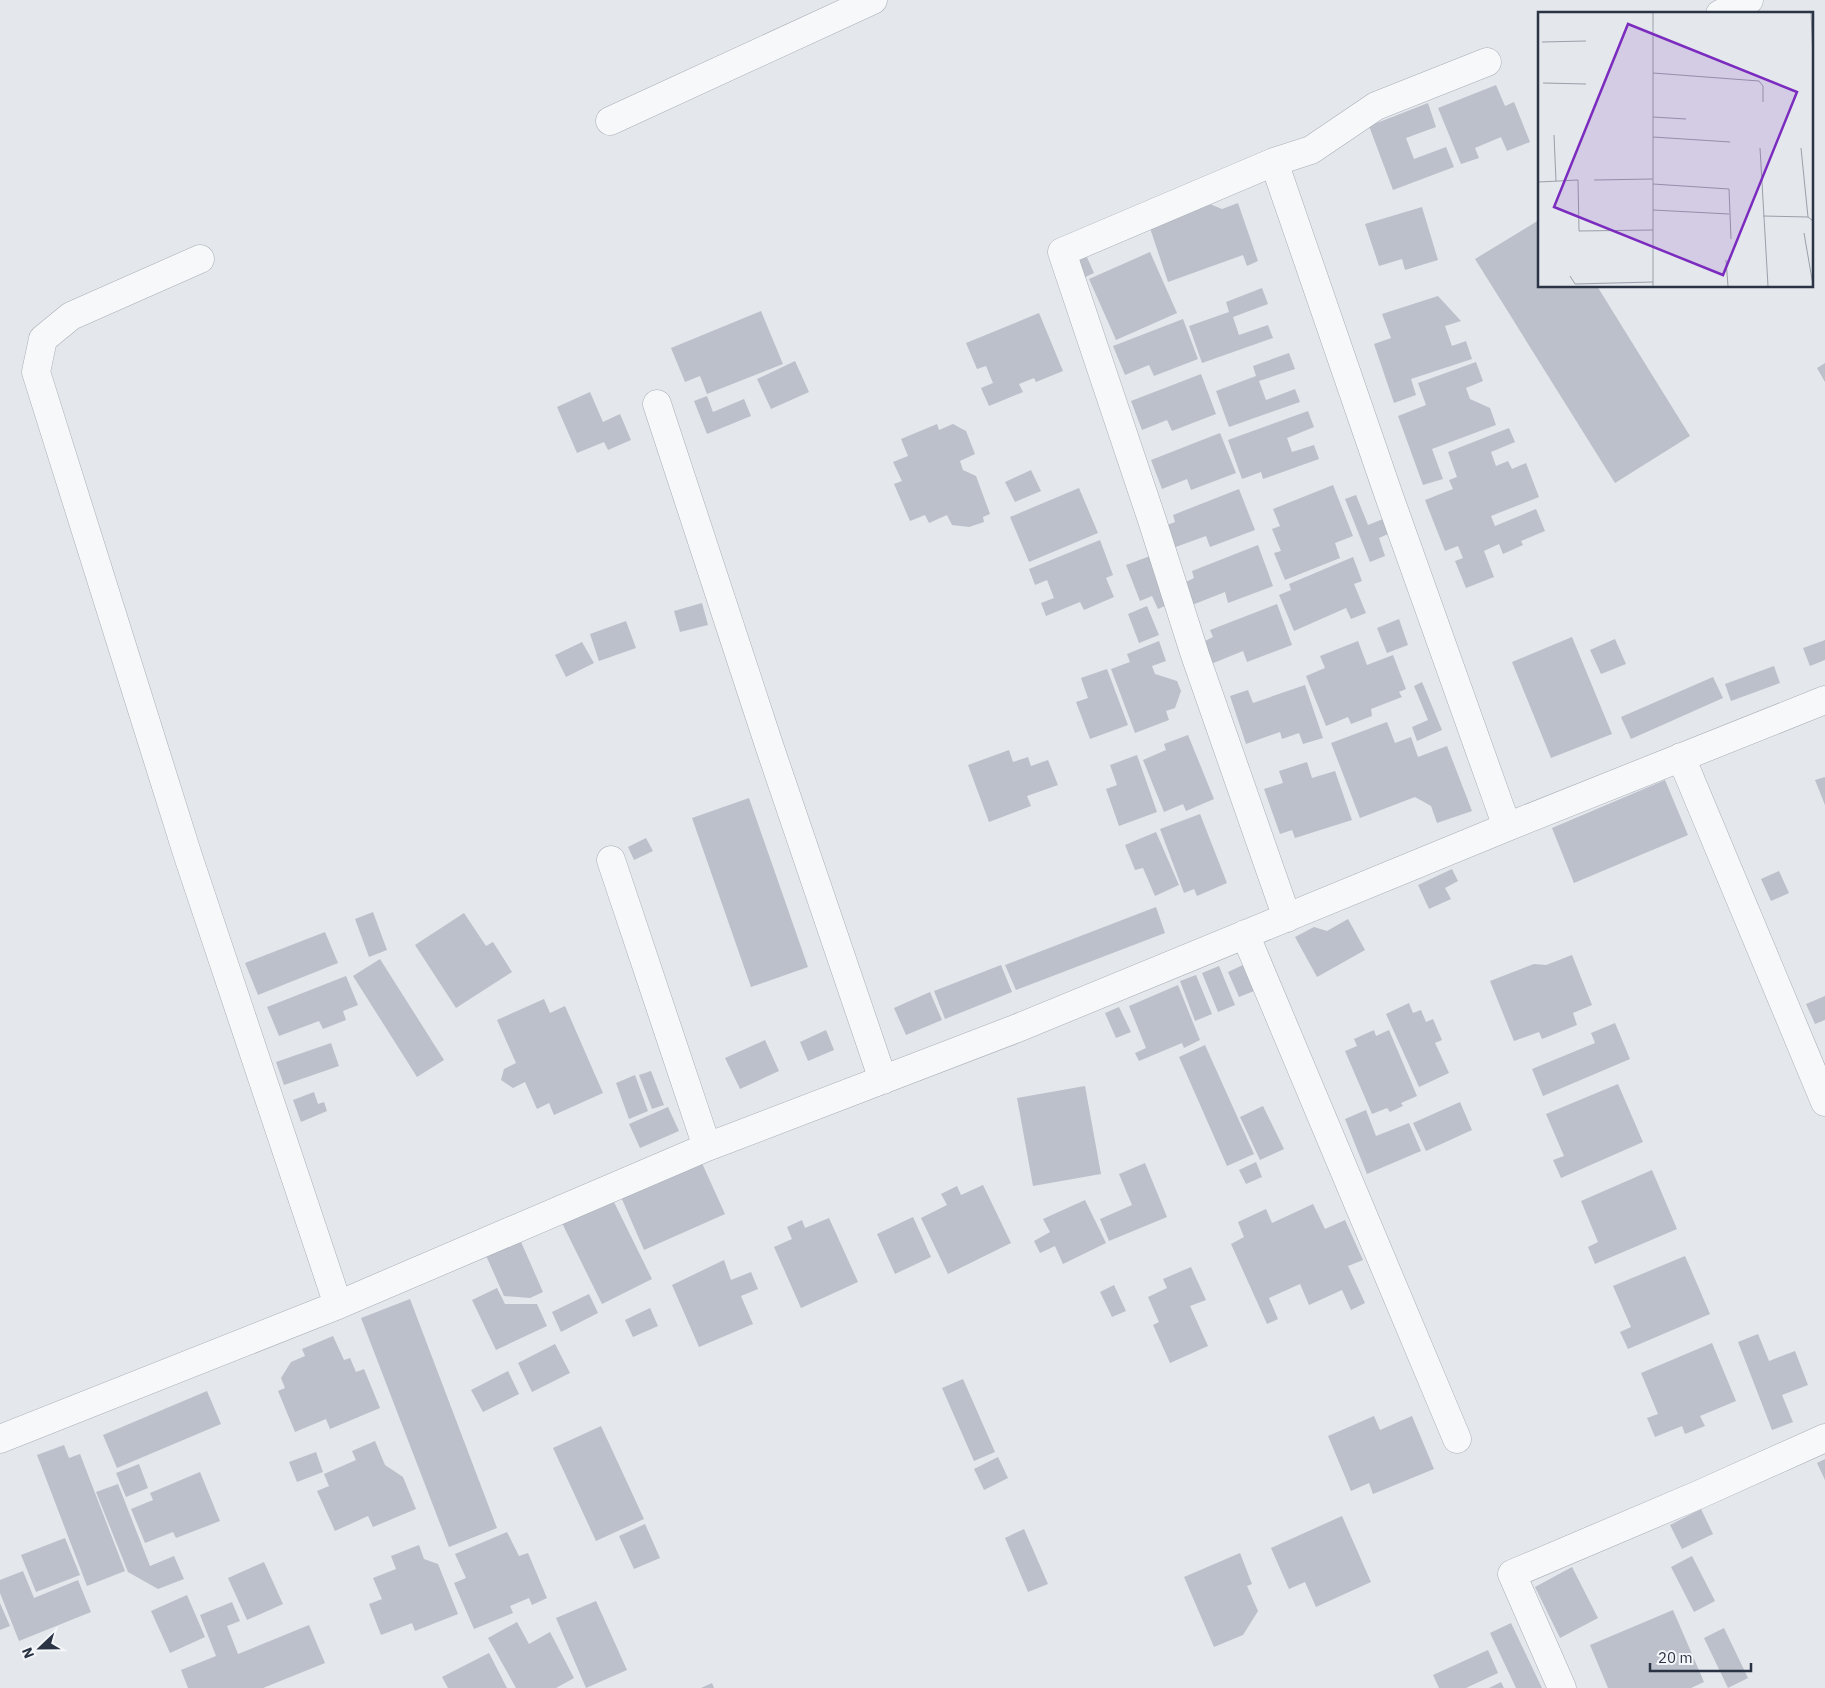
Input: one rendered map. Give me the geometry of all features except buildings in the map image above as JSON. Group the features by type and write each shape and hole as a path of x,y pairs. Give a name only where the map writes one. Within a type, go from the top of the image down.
{"street":[{"path":"610,121 873,0"},
{"path":"1724,12 1749,0"},
{"path":"1288,918 1195,656 1152,520 1062,252 1274,162 1311,150 1376,106 1486,62"},
{"path":"1274,162 1389,496 1507,828"},
{"path":"200,259 71,316 43,339 36,372 188,856 338,1305"},
{"path":"657,404 770,748 883,1080"},
{"path":"0,1440 338,1305 707,1147 1015,1029 1825,700"},
{"path":"1681,757 1825,1102"},
{"path":"611,860 707,1147"},
{"path":"1245,934 1457,1438"},
{"path":"1562,1688 1512,1574 1698,1495 1825,1438"}]}
